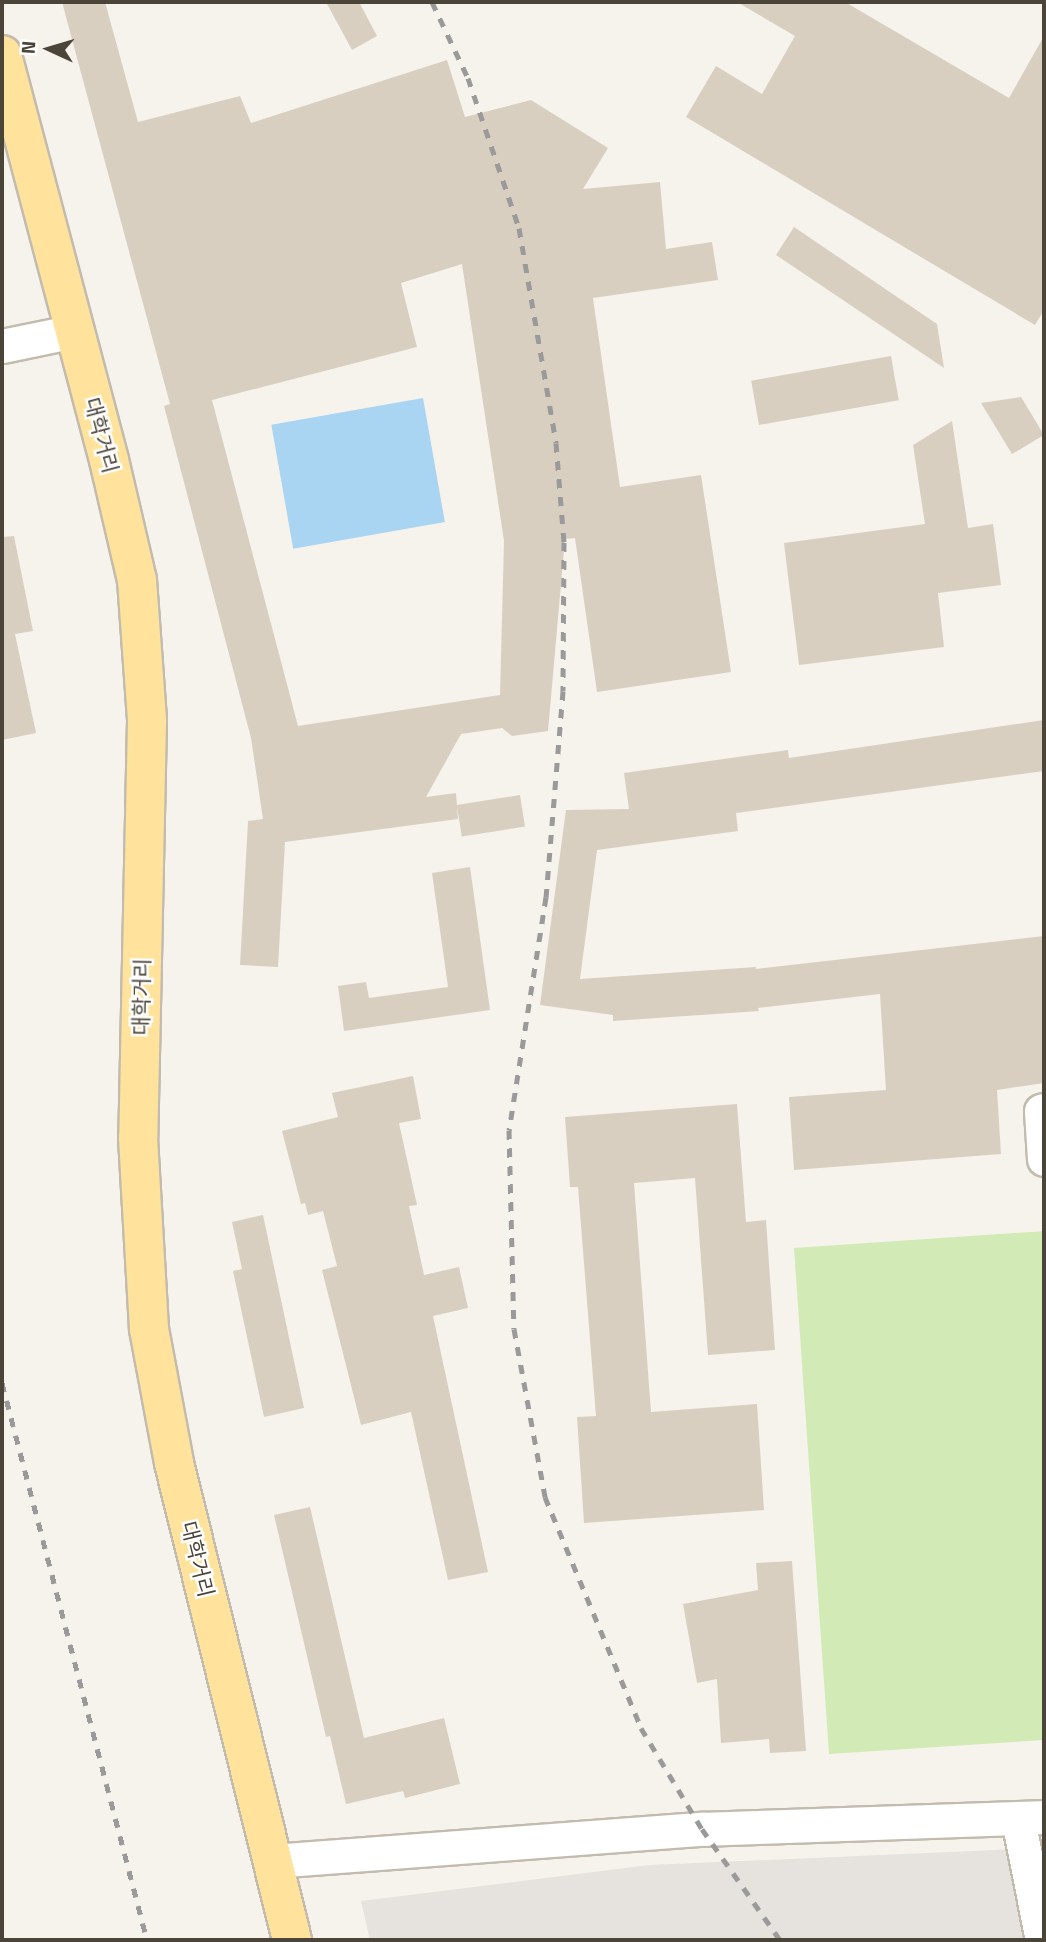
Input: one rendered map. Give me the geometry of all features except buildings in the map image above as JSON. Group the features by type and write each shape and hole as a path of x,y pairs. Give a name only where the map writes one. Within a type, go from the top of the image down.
{"main road":[{"name":"대학거리","path":"2,55 113,474 137,580 147,721 138,1138 149,1329 174,1463 292,1940"}],"street":[{"path":"2,346 75,331"},
{"path":"1044,1110 1041,1111 1044,1159"},
{"path":"272,1861 702,1829 1031,1818 1042,1940"}],"shaded area":[{"path":"1044,1848 1044,1940 370,1940 361,1901 649,1865"}],"green space":[{"path":"1044,1231 1044,1740 829,1754 794,1248"}],"water":[{"path":"423,398 445,522 293,549 271,425"}],"railway":[{"path":"432,2 468,78 519,228 556,443 564,542 563,691 546,897 509,1130 514,1329 545,1497 641,1728 702,1829 780,1940"},
{"path":"2,1383 147,1940"}]}
